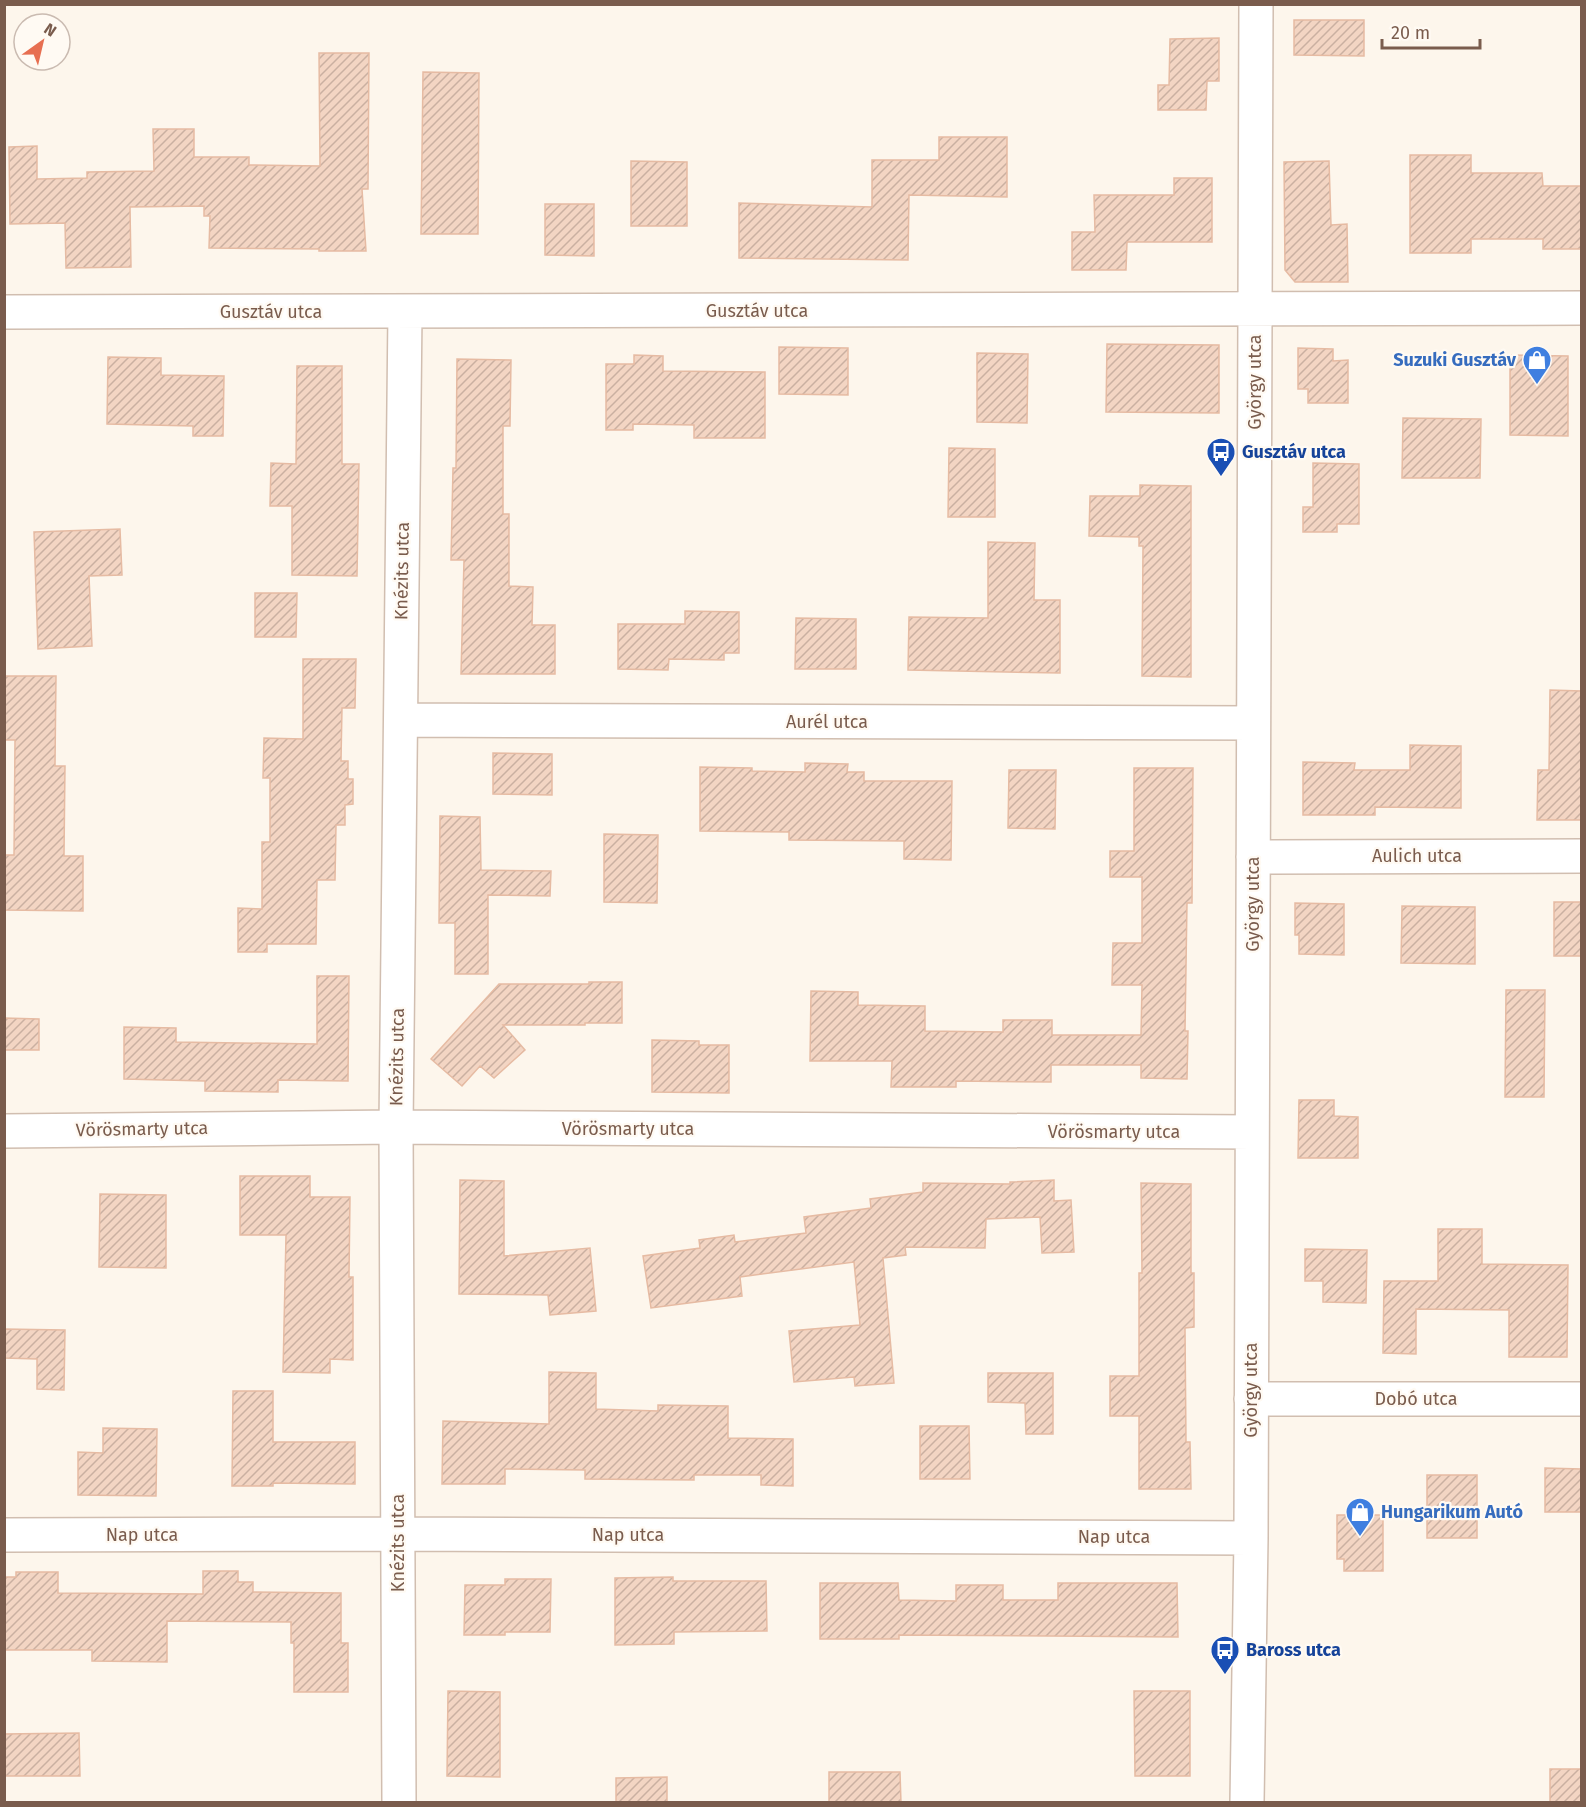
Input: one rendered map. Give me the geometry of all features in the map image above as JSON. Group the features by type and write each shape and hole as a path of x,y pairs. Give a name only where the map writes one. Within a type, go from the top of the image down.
{"street":[{"name":"György utca","path":"1247,1803 1251,1538 1256,4"},
{"name":"Gusztáv utca","path":"4,312 1581,308"},
{"name":"Knézits utca","path":"399,1803 396,1127 405,312"},
{"name":"Aurél utca","path":"400,720 1253,723"},
{"name":"Aulich utca","path":"1253,856 1581,856"},
{"name":"Vörösmarty utca","path":"4,1131 396,1127 1252,1132"},
{"name":"Dobó utca","path":"1251,1399 1581,1399"},
{"name":"Nap utca","path":"4,1535 398,1534 1251,1538"}],"building":[{"path":"1294,20 1364,20 1364,56 1294,55"},
{"path":"1219,38 1219,81 1207,81 1206,110 1158,110 1158,85 1169,85 1170,39"},
{"path":"319,53 369,53 368,189 362,189 366,251 209,248 210,216 204,216 204,206 130,207 131,267 66,268 65,223 10,224 9,147 37,146 37,179 87,178 87,172 154,171 153,129 194,129 194,157 249,157 249,165 320,166"},
{"path":"423,72 479,73 478,234 421,234"},
{"path":"939,137 1007,137 1007,197 909,195 908,260 739,258 739,203 872,207 872,160 939,160"},
{"path":"1410,155 1471,155 1471,173 1542,173 1543,186 1581,186 1581,249 1543,249 1543,239 1471,239 1471,253 1410,253"},
{"path":"631,161 687,162 687,226 631,226"},
{"path":"1329,161 1331,225 1347,224 1348,282 1295,282 1285,270 1284,162"},
{"path":"1174,178 1212,178 1212,242 1127,242 1126,270 1072,270 1072,232 1095,232 1094,195 1174,195"},
{"path":"545,204 594,204 594,256 545,255"},
{"path":"1107,344 1219,345 1219,413 1106,412"},
{"path":"779,347 848,348 848,395 779,394"},
{"path":"1298,348 1333,349 1333,361 1348,360 1348,403 1308,403 1308,389 1298,389"},
{"path":"977,353 1028,354 1027,423 977,422"},
{"path":"634,355 663,356 663,371 765,372 765,438 694,438 694,425 633,424 633,430 606,430 606,364 634,364"},
{"path":"1510,355 1568,356 1568,436 1510,435"},
{"path":"108,357 161,358 161,375 224,376 223,436 193,436 193,426 107,424"},
{"path":"457,359 511,360 510,426 503,426 503,514 509,514 509,586 533,587 532,625 555,625 555,674 461,674 464,560 451,560 453,468 456,468"},
{"path":"297,366 342,366 342,464 359,464 357,576 292,575 292,506 270,506 271,463 296,464"},
{"path":"1403,418 1481,419 1480,478 1402,478"},
{"path":"949,448 995,449 995,517 948,517"},
{"path":"1313,463 1359,464 1359,524 1337,524 1337,532 1303,532 1303,507 1313,507"},
{"path":"1140,485 1191,486 1191,677 1142,676 1143,546 1139,546 1139,537 1089,536 1090,496 1140,496"},
{"path":"120,529 122,575 89,576 92,646 38,649 34,532"},
{"path":"988,542 1035,543 1034,600 1060,600 1060,673 908,670 909,617 988,618"},
{"path":"255,593 297,593 296,637 255,637"},
{"path":"685,611 739,612 739,653 724,653 724,660 669,659 668,670 618,669 618,624 685,624"},
{"path":"796,618 856,619 856,669 795,669"},
{"path":"303,659 356,659 355,708 342,708 341,761 348,761 348,779 353,779 353,804 345,805 345,825 336,825 335,880 317,880 316,944 267,944 267,952 238,952 238,908 262,909 262,842 270,842 270,778 263,778 264,738 303,739"},
{"path":"4,676 56,676 55,766 65,766 64,856 83,856 83,911 4,910 4,855 14,855 15,740 4,740"},
{"path":"1550,690 1581,691 1581,820 1537,820 1538,770 1549,770"},
{"path":"1410,745 1461,746 1461,808 1375,807 1375,815 1303,815 1303,762 1355,763 1354,770 1410,770"},
{"path":"493,753 552,754 552,795 493,794"},
{"path":"805,763 848,764 847,772 864,772 864,781 952,781 951,860 904,859 904,841 789,840 789,832 700,831 700,767 805,772"},
{"path":"1134,768 1193,768 1192,903 1187,903 1185,1031 1188,1031 1187,1079 1141,1078 1141,1065 1051,1065 1051,1082 956,1081 956,1087 891,1087 892,1061 810,1061 811,991 858,992 858,1005 925,1006 925,1031 1003,1032 1003,1020 1052,1020 1052,1035 1141,1035 1142,985 1112,985 1113,943 1142,943 1142,877 1110,877 1110,851 1134,851"},
{"path":"1009,770 1056,770 1055,829 1008,828"},
{"path":"440,816 480,817 481,870 551,871 550,896 488,895 488,974 455,974 455,923 439,923"},
{"path":"604,834 658,835 657,903 604,902"},
{"path":"1554,902 1581,902 1581,956 1554,956"},
{"path":"1295,903 1344,904 1344,955 1299,954 1299,935 1295,935"},
{"path":"1402,906 1475,907 1475,964 1401,963"},
{"path":"317,976 349,976 348,1081 278,1080 278,1092 205,1091 205,1081 124,1079 124,1027 176,1028 176,1042 317,1044"},
{"path":"589,982 622,982 622,1023 503,1025 525,1050 494,1078 480,1066 462,1086 431,1059 499,984 589,984"},
{"path":"1506,990 1545,990 1544,1097 1505,1097"},
{"path":"4,1018 39,1019 39,1050 4,1050"},
{"path":"652,1040 699,1041 699,1045 729,1045 729,1093 652,1092"},
{"path":"1299,1100 1334,1100 1334,1116 1358,1117 1358,1158 1298,1158"},
{"path":"240,1176 310,1176 310,1197 350,1197 349,1277 353,1277 353,1360 330,1359 330,1373 283,1372 286,1235 240,1235"},
{"path":"460,1180 504,1181 504,1256 590,1248 596,1311 550,1315 548,1295 459,1294"},
{"path":"1054,1180 1054,1201 1071,1200 1074,1252 1042,1253 1040,1217 986,1219 985,1248 905,1247 906,1255 883,1258 894,1383 855,1386 854,1377 794,1382 789,1331 860,1325 854,1262 740,1277 742,1296 651,1308 643,1256 700,1248 699,1240 734,1235 735,1242 806,1233 804,1217 871,1208 870,1199 923,1192 923,1183 1010,1184 1010,1182"},
{"path":"1141,1183 1191,1184 1191,1273 1194,1273 1194,1327 1185,1328 1186,1442 1190,1442 1191,1489 1139,1489 1139,1416 1110,1416 1110,1376 1139,1376 1139,1273 1142,1273"},
{"path":"100,1194 166,1195 166,1268 99,1267"},
{"path":"1438,1229 1482,1229 1482,1264 1568,1265 1567,1357 1509,1357 1509,1310 1416,1309 1416,1354 1383,1353 1384,1281 1438,1281"},
{"path":"1305,1249 1367,1250 1366,1303 1323,1302 1323,1281 1305,1281"},
{"path":"4,1329 65,1330 64,1390 37,1389 37,1359 4,1358"},
{"path":"549,1372 596,1373 596,1409 658,1411 658,1405 728,1406 728,1438 793,1439 793,1486 761,1485 761,1475 694,1475 694,1480 585,1479 585,1470 505,1469 505,1484 442,1484 443,1421 549,1424"},
{"path":"988,1373 1053,1373 1053,1434 1026,1434 1025,1403 988,1402"},
{"path":"233,1391 273,1391 273,1442 355,1442 355,1484 273,1483 273,1486 232,1486"},
{"path":"920,1426 969,1426 970,1479 920,1479"},
{"path":"103,1428 157,1429 156,1496 78,1495 78,1452 103,1453"},
{"path":"1545,1468 1581,1469 1581,1512 1545,1512"},
{"path":"1427,1475 1477,1475 1477,1538 1427,1538"},
{"name":"Hungarikum Autó","path":"1337,1515 1383,1515 1383,1571 1344,1571 1344,1559 1337,1559"},
{"path":"203,1571 238,1571 238,1582 253,1582 253,1592 341,1593 341,1643 348,1643 348,1692 294,1692 294,1643 291,1643 291,1622 167,1621 167,1662 92,1661 92,1650 4,1650 4,1577 16,1577 16,1572 58,1572 58,1593 203,1594"},
{"path":"673,1577 673,1581 766,1581 767,1631 674,1632 674,1644 615,1645 615,1578"},
{"path":"505,1579 551,1579 550,1632 464,1635 465,1585 505,1585"},
{"path":"820,1583 898,1583 899,1600 956,1601 956,1585 1003,1585 1003,1600 1058,1600 1058,1583 1177,1583 1178,1637 899,1635 899,1639 820,1639"},
{"path":"448,1691 500,1692 500,1777 447,1776"},
{"path":"1134,1691 1190,1691 1190,1776 1135,1776"},
{"path":"79,1733 80,1776 4,1776 4,1734"},
{"path":"1550,1769 1581,1769 1581,1803 1550,1803"},
{"path":"829,1772 900,1772 901,1803 829,1803"},
{"path":"667,1777 667,1803 616,1803 616,1778"}],"place":[{"name":"Suzuki Gusztáv","path":"1537,386"},
{"name":"Gusztáv utca","path":"1221,478"},
{"name":"Hungarikum Autó","path":"1360,1538"},
{"name":"Baross utca","path":"1225,1676"}]}
